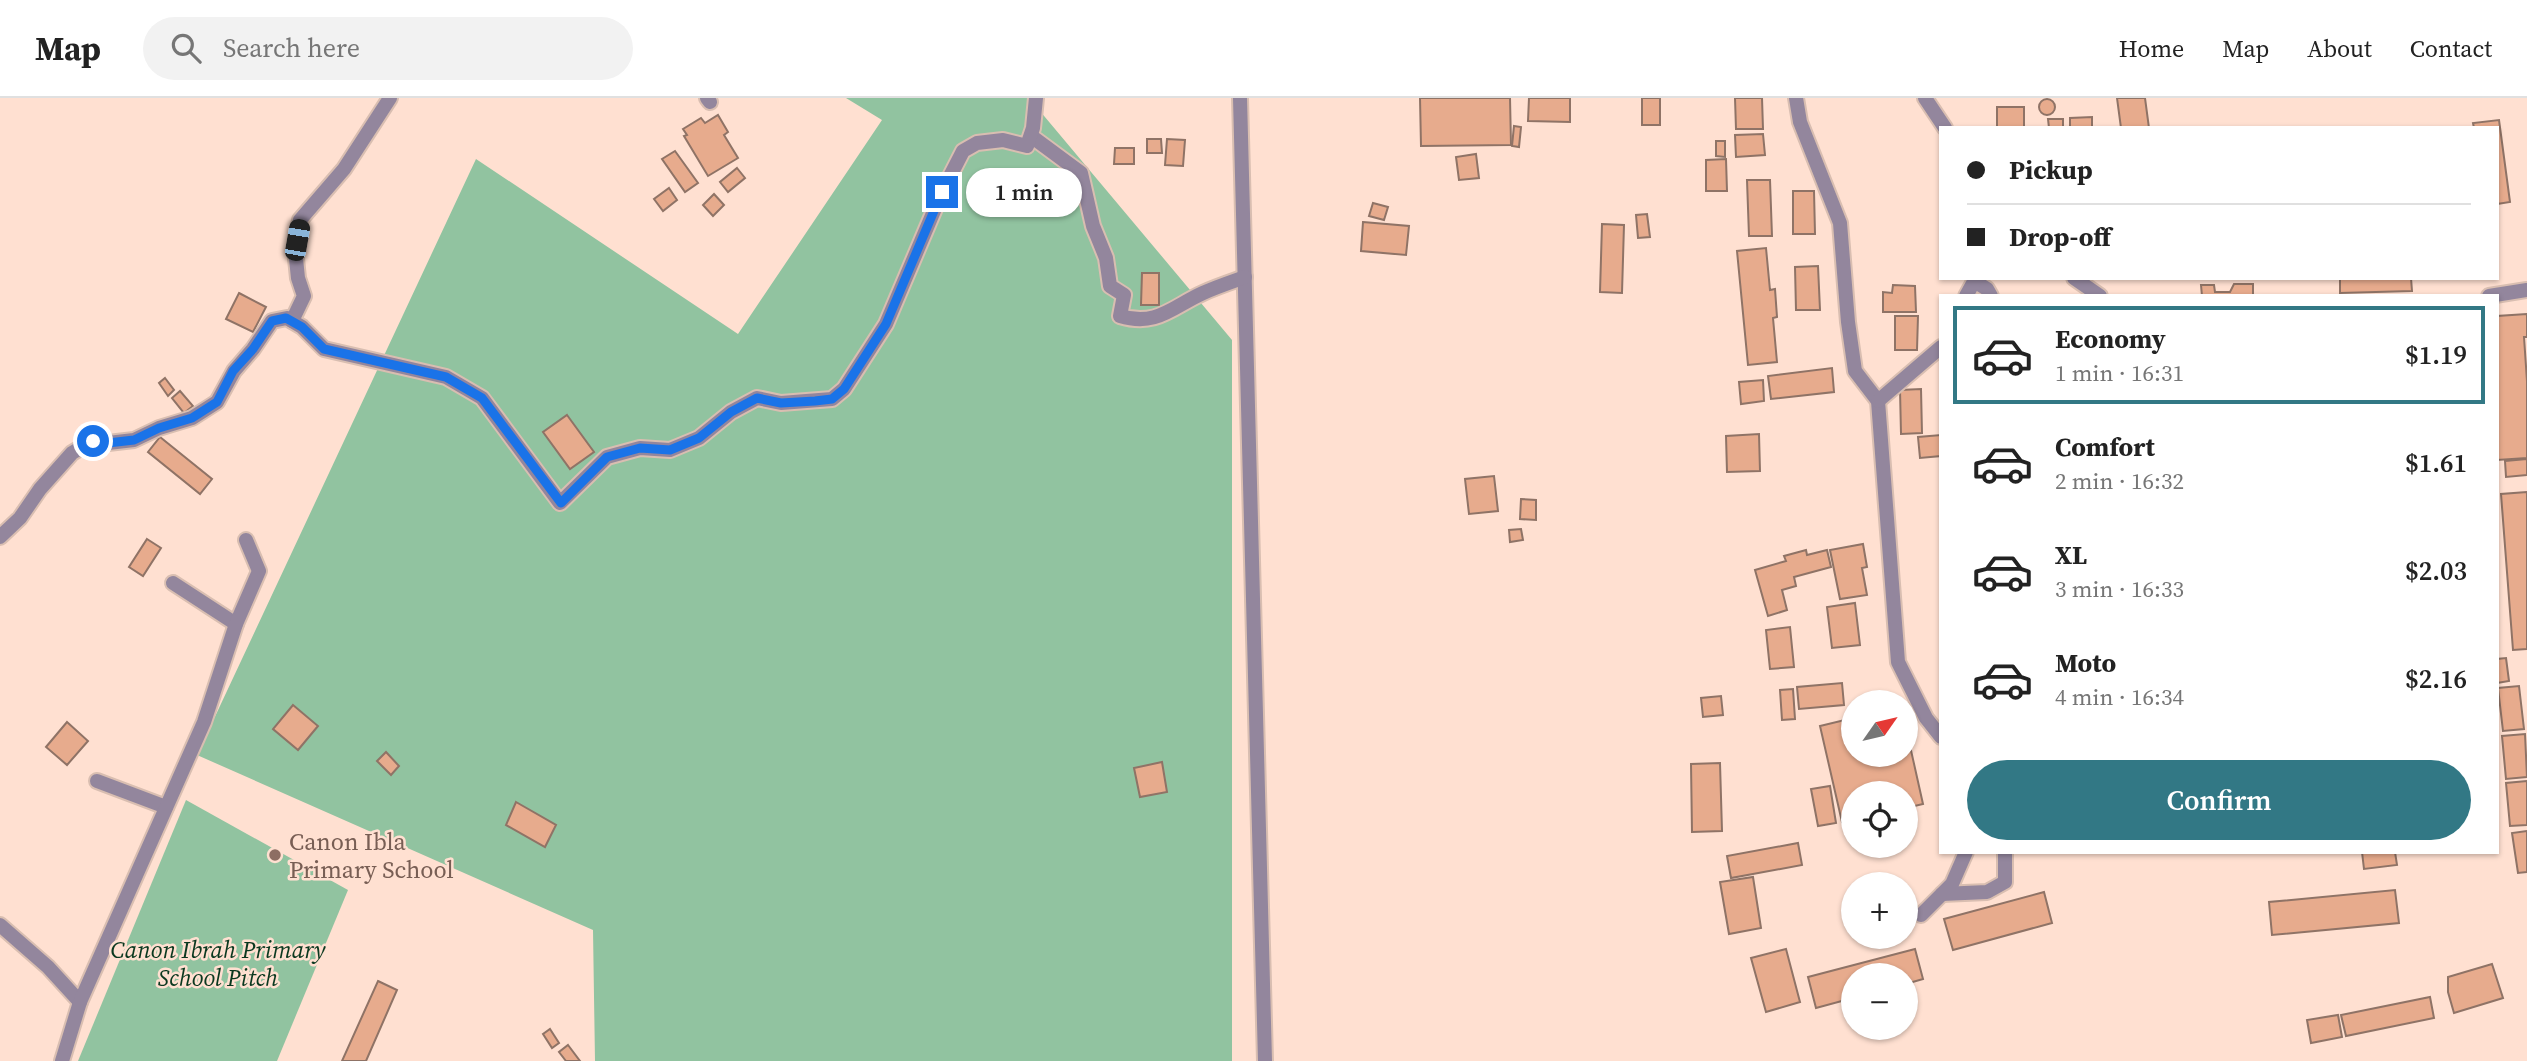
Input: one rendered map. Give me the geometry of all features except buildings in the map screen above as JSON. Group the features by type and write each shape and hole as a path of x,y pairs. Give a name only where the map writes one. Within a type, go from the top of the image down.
{"street":[{"path":"292,321 304,296 298,278 295,248 300,220 344,169 390,98"},
{"path":"0,537 20,518 40,489 72,453 93,441 108,443 134,440 159,428 192,418 217,402 233,371 253,349 272,321 286,318 324,349 446,377 482,398 561,503 607,457 640,448 670,450 699,438 731,412 757,398 781,403 832,399 844,389 886,324 942,192 963,151 977,143 1003,140 1027,146 1036,98"},
{"path":"1240,98 1265,1061"},
{"path":"1796,98 1800,122 1840,223 1855,371 1878,401 1898,662 1926,718 1939,734"},
{"path":"1925,98 1944,126"},
{"path":"1031,136 1081,173 1093,226 1106,258 1111,286 1124,295 1120,316 1136,320 1160,316 1201,294 1245,277"},
{"path":"1976,280 1990,294"},
{"path":"2077,280 2097,294"},
{"path":"2499,294 2527,290"},
{"path":"1878,401 1939,349"},
{"path":"62,1061 80,1002 204,722 236,624 259,570 246,540"},
{"path":"173,583 236,624"},
{"path":"97,780 166,807"},
{"path":"1920,915 1952,884 1964,854"},
{"path":"1942,894 1987,892 2005,882 2006,854"},
{"path":"0,925 48,967 80,1002"}],"green space":[{"path":"846,98 1029,98 1232,340 1232,1061 595,1061 593,930 197,755 476,159 738,334 882,120"},
{"name":"Canon Ibrah Primary School Pitch","path":"186,800 348,890 277,1061 78,1061"}],"place":[{"name":"Canon Ibla Primary School","path":"275,855"}],"route":[{"path":"93,441 108,443 134,440 159,428 192,418 217,402 233,371 253,349 272,321 286,318 302,327 324,349 446,377 482,398 561,503 607,457 623,450 640,448 670,450 699,438 731,412 757,398 781,403 832,399 844,389 886,324 942,192"}]}
